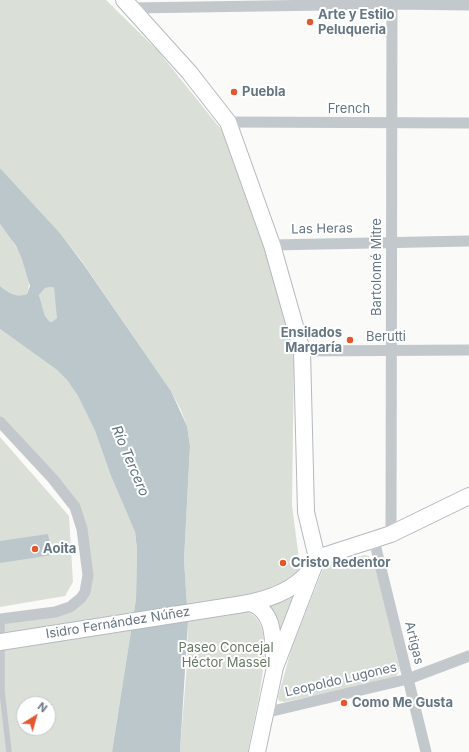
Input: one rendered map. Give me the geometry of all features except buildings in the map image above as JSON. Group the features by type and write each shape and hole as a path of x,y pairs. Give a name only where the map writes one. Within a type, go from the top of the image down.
{"main road":[{"path":"129,3 189,72 228,122 272,244 302,351 306,512 317,558 275,667 264,713 257,752"},
{"path":"317,558 390,534 469,496"},
{"name":"Isidro Fernández Núñez","path":"0,642 243,604 278,594 292,586 306,575 317,558"},
{"path":"243,604 263,610 270,620 275,667"}],"street":[{"path":"129,3 392,2 469,5"},
{"name":"Bartolomé Mitre","path":"390,534 392,350 392,2"},
{"name":"French","path":"228,122 469,123"},
{"name":"Las Heras","path":"272,244 469,241"},
{"name":"Berutti","path":"302,351 469,350"},
{"path":"0,422 53,479 75,507 82,529 88,575 85,592 81,598 70,607 55,612 1,619"},
{"name":"Artigas","path":"374,540 426,752"},
{"name":"Leopoldo Lugones","path":"264,713 408,679 469,656"}],"lane":[{"path":"1,619 2,691 9,752"}],"green space":[{"path":"0,0 106,0 158,51 224,133 264,244 292,343 294,355 292,505 300,567 296,575 275,587 251,597 235,596 231,600 187,607 184,560 190,446 187,426 171,391 81,260 60,233 0,168"},
{"path":"0,224 17,248 26,266 29,285 27,294 16,295 6,291 0,286"},
{"path":"45,288 54,288 58,318 50,322 45,316 39,295"},
{"path":"0,329 57,370 67,380 78,396 95,431 111,476 135,532 137,549 136,599 112,752 0,752 0,623 84,602 86,529 0,417"},
{"name":"Aoita","path":"0,437 69,516 73,582 65,596 0,607"},
{"path":"364,555 369,556 374,560 399,666 398,674 393,679 284,702 279,701 278,697 291,650 323,569 326,565"},
{"path":"296,593 278,643 263,603"},
{"name":"Paseo Concejal Héctor Massel","path":"244,610 254,616 260,624 263,636 264,651 261,686 248,752 180,752 187,662 188,616"}],"water":[{"name":"Río Tercero","path":"0,168 60,233 84,265 171,391 187,426 190,446 184,560 188,621 180,752 112,752 136,599 137,549 135,532 111,476 95,431 78,396 67,380 57,370 0,329 0,286 10,293 23,295 27,294 30,286 22,259 16,246 0,224","holes":["45,288 54,288 57,318 50,322 45,316 39,295"]},
{"path":"48,534 52,555 0,563 0,541"}],"place":[{"name":"Arte y Estilo Peluqueria","path":"310,22"},
{"name":"Puebla","path":"234,92"},
{"name":"Ensilados Margaría","path":"350,340"},
{"name":"Aoita","path":"35,549"},
{"name":"Cristo Redentor","path":"283,563"},
{"name":"Como Me Gusta","path":"344,703"}]}
